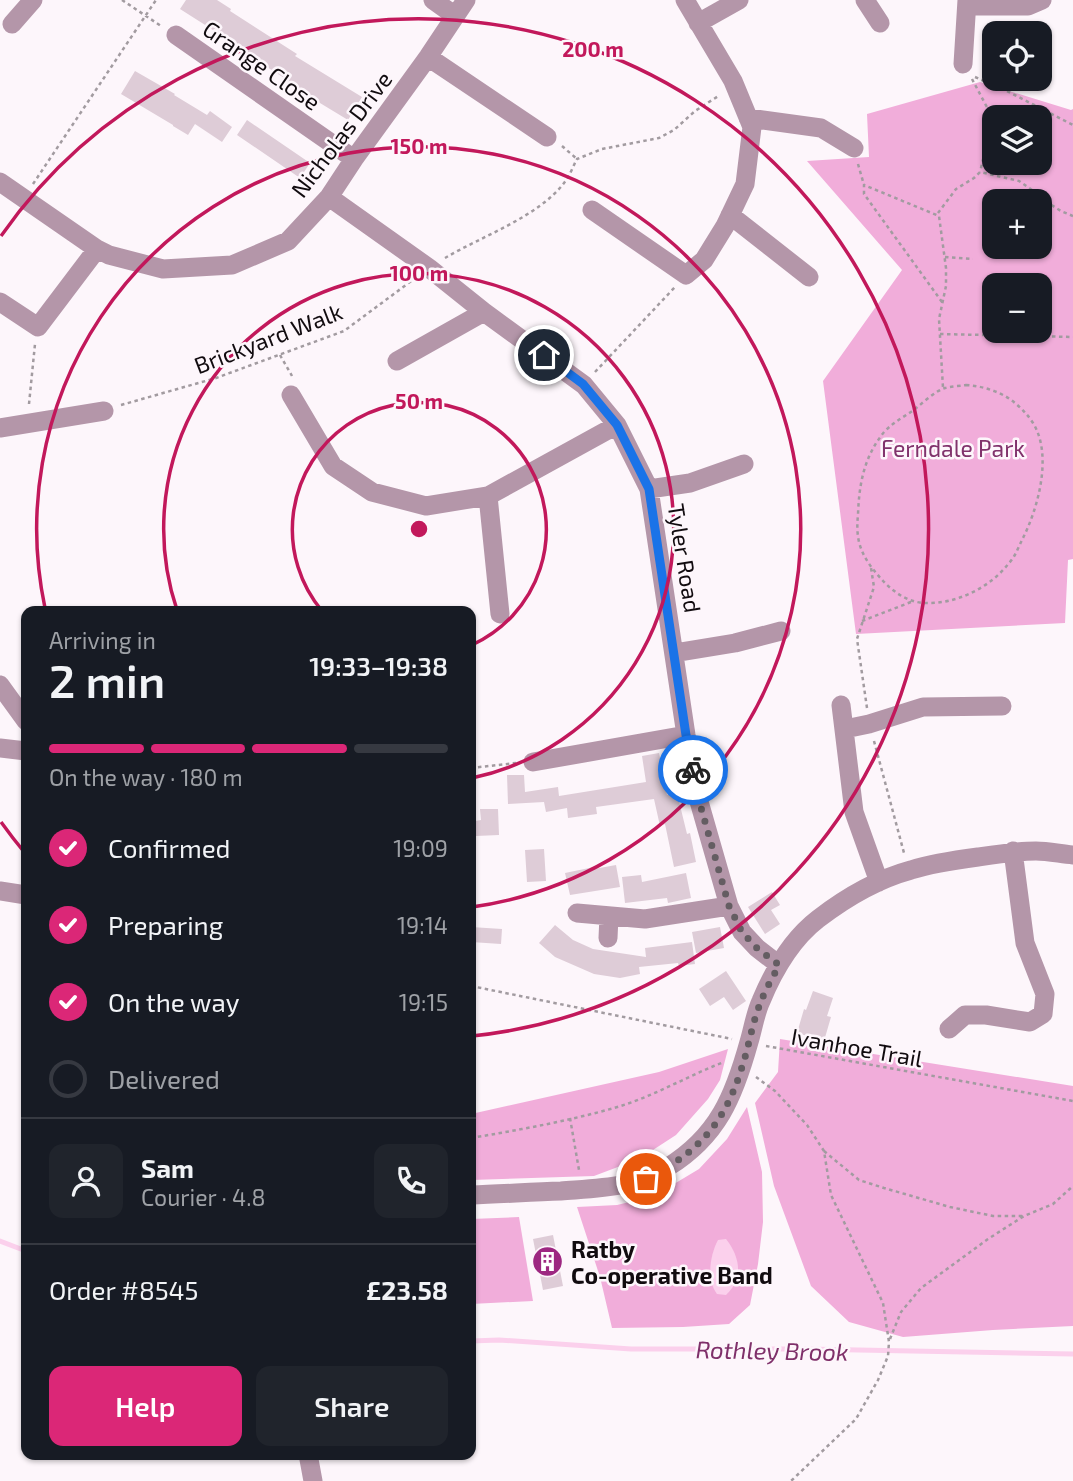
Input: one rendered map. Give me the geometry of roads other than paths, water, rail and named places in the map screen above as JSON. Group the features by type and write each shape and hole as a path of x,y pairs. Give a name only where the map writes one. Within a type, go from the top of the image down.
{"street":[{"path":"12,24 33,0"},
{"path":"433,0 460,8"},
{"path":"592,210 686,275 704,260 745,184 752,127 735,86 685,0"},
{"path":"698,23 739,0"},
{"path":"865,0 880,23"},
{"path":"963,64 967,3 1028,6 1042,0"},
{"name":"Nicholas Drive","path":"0,182 109,255 163,268 232,265 288,241 329,197 460,8"},
{"name":"Grange Close","path":"176,35 354,159"},
{"path":"428,57 547,137"},
{"path":"748,118 821,128 854,148"},
{"name":"Tyler Road","path":"329,197 429,268 583,384 617,425 649,489 686,735 698,797 729,906 742,932 779,965"},
{"path":"730,215 809,277"},
{"path":"0,302 37,327 97,249"},
{"path":"397,361 484,312"},
{"path":"291,395 333,466 372,492 426,506 488,496 617,425"},
{"path":"0,428 104,411"},
{"path":"649,489 690,483 744,464"},
{"path":"488,496 500,614"},
{"path":"674,653 735,643 781,631"},
{"path":"0,685 21,714"},
{"path":"841,705 854,812 879,882"},
{"path":"845,729 923,707 1002,706"},
{"path":"533,762 686,735"},
{"path":"0,748 21,750"},
{"path":"948,1029 965,1016 986,1015 1030,1022 1044,1014 1045,994 1025,943 1013,851"},
{"path":"476,1195 621,1185 646,1179 691,1152 709,1134 735,1088 760,1003 779,965 816,920 848,899 908,870 944,862 1013,851 1073,855"},
{"path":"0,891 21,894"},
{"path":"577,913 645,919 729,906"},
{"path":"608,938 609,916"},
{"path":"309,1460 313,1481"}],"waterway":[{"name":"Rothley Brook","path":"0,1241 21,1249"},
{"name":"Rothley Brook","path":"476,1341 631,1349 1073,1354"}],"place":[{"name":"Ratby Co-operative Band","path":"548,1262"}],"park label":[{"name":"Ferndale Park","path":"953,448"}]}
